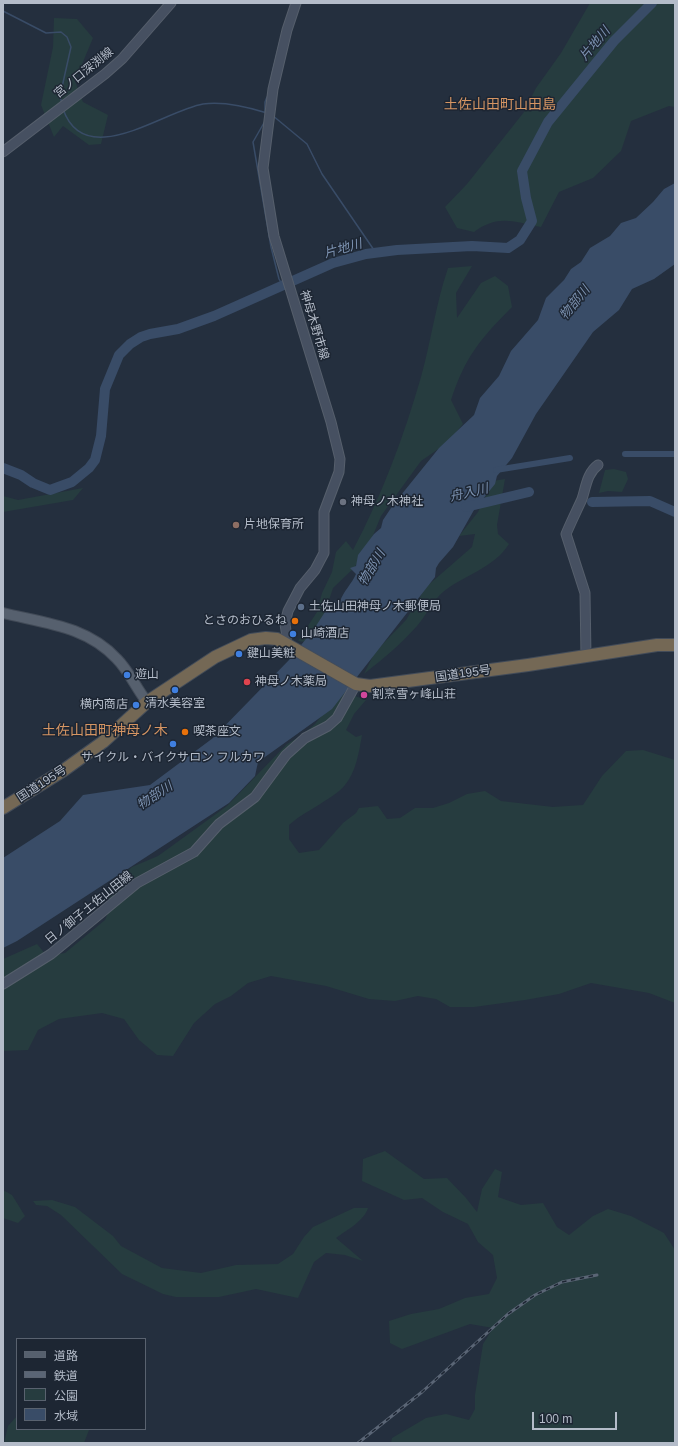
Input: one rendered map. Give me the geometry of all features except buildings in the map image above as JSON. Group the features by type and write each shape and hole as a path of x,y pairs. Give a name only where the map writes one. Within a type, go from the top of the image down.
{"highway":[{"name":"国道195号","path":"3,808 64,770 103,742 147,702 215,657 251,640 266,638 277,640 353,682 370,686 386,685 657,645 675,645"}],"main road":[{"name":"宮ノ口深渕線","path":"3,152 68,103 122,59 171,3"},
{"name":"神母木野市線","path":"287,645 285,624 288,611 300,588 324,553 325,546 322,520 326,503 337,480 340,459 331,422 274,236 263,180 263,168 273,89 287,30 296,3"},
{"path":"586,656 586,594 566,534 582,498 585,485 594,468 598,465"},
{"path":"3,613 64,626 94,641 118,660 147,702"},
{"name":"日ノ御子土佐山田線","path":"3,984 51,954 137,883 194,852 219,824 256,797 286,755 305,738 328,726 337,718 353,682"}],"green space":[{"path":"590,3 675,3 675,107 669,106 631,121 621,151 593,178 559,192 541,227 499,221 483,226 474,232 457,228 445,207 467,184 524,112 536,88 561,53"},
{"path":"54,18 77,19 93,38 75,81 83,102 108,115 101,144 89,145 63,126 54,137 41,105 53,47"},
{"path":"472,266 456,293 457,318 481,283 495,276 508,286 512,307 491,329 475,349 456,385 451,400 463,424 447,443 421,461 381,516 369,545 354,568 333,588 322,621 305,642 298,641 317,612 322,593 332,572 336,552 346,541 353,550 364,529 392,465 421,377 440,295 448,268"},
{"path":"614,469 626,472 628,479 622,492 608,491 599,493 605,470"},
{"path":"505,479 497,525 498,534 509,544 503,552 487,565 443,592 411,633 364,674 375,652 406,620 426,587 472,547 475,534 459,536 478,512 493,481"},
{"path":"83,488 73,500 3,512 3,496 18,500"},
{"path":"341,691 366,700 354,714 346,730 356,737 362,735 360,748 352,774 342,788 289,825 289,839 299,853 319,850 343,823 356,813 359,808 378,806 387,819 400,818 415,808 433,808 449,803 467,794 485,791 501,801 553,807 583,805 602,776 626,751 643,750 675,760 675,1003 649,993 591,983 559,994 525,1000 474,1007 450,1007 436,999 418,996 395,1001 369,999 326,986 271,976 248,983 231,996 215,1004 194,1023 173,1056 157,1055 139,1040 124,1019 102,1013 59,1019 38,1030 28,1050 3,1051 3,959 37,944 47,956 65,953 105,920 111,906 106,892 132,867 158,856 227,806 287,744 302,735 315,724"},
{"path":"385,1151 424,1179 447,1178 477,1212 482,1189 495,1169 502,1172 498,1197 521,1205 543,1203 557,1227 569,1235 593,1216 608,1209 631,1216 664,1233 675,1250 675,1443 391,1443 392,1438 426,1418 446,1414 469,1420 475,1409 475,1395 483,1344 493,1328 470,1324 402,1349 390,1343 389,1321 411,1314 439,1309 465,1298 489,1294 497,1278 493,1255 478,1242 468,1224 443,1212 422,1198 404,1200 362,1181 363,1159"},
{"path":"3,1190 12,1195 25,1216 18,1223 3,1218"},
{"path":"52,1200 75,1207 113,1236 121,1246 162,1268 201,1273 236,1265 278,1264 293,1254 304,1237 313,1227 354,1208 368,1208 366,1213 359,1221 336,1238 363,1261 345,1255 326,1253 314,1262 298,1298 256,1289 219,1297 176,1297 163,1294 122,1274 61,1215 47,1206 36,1205 33,1201"},
{"path":"16,1417 16,1430 89,1430 84,1443 4,1443 8,1426"}],"water":[{"name":"物部川","path":"675,183 675,264 654,279 632,289 619,310 593,332 536,414 512,458 497,476 495,484 474,510 453,547 439,563 436,568 435,577 332,709 258,762 255,776 229,803 17,941 3,948 3,858 60,821 83,795 150,785 213,738 289,660 314,629 332,601 340,602 343,594 356,574 350,568 356,566 358,555 374,534 381,528 383,520 393,505 439,448 474,415 480,398 499,376 511,351 538,320 546,298 564,280 571,269 581,262 590,248 610,236 621,223 636,218 664,189"}],"waterway":[{"name":"片地川","path":"3,468 21,475 33,483 50,490 72,482 89,468 95,460 101,436 105,389 119,355 130,344 141,337 178,329 214,316 333,263 366,254 397,250 472,246 508,248 520,240 532,221 526,198 522,171 548,122 614,41 652,3"},
{"path":"3,11 46,33 61,32 67,37 71,47 60,96 62,104"},
{"path":"272,74 280,41"},
{"path":"265,113 265,102 267,97"},
{"path":"63,109 74,127 89,136 106,137 126,133 186,109 203,104 227,104 267,113"},
{"path":"272,115 307,144 322,174 376,253"},
{"path":"265,121 253,142 271,247 279,279 283,286"},
{"path":"625,454 675,454"},
{"path":"496,470 570,458"},
{"name":"舟入川","path":"466,507 529,492"},
{"name":"舟入川","path":"592,502 650,501 675,512"}],"railway":[{"path":"358,1443 422,1392 508,1314 535,1295 562,1282 597,1275"}],"place":[{"name":"神母ノ木神社","path":"343,502"},
{"name":"片地保育所","path":"236,525"},
{"name":"土佐山田神母ノ木郵便局","path":"301,607"},
{"name":"とさのおひるね","path":"295,621"},
{"name":"山崎酒店","path":"293,634"},
{"name":"鍵山美粧","path":"239,654"},
{"name":"遊山","path":"127,675"},
{"name":"神母ノ木薬局","path":"247,682"},
{"name":"清水美容室","path":"175,690"},
{"name":"割烹雪ヶ峰山荘","path":"364,695"},
{"name":"横内商店","path":"136,705"},
{"name":"喫茶座文","path":"185,732"},
{"name":"サイクル・バイクサロン フルカワ","path":"173,744"}],"district":[{"name":"土佐山田町山田島","path":"500,105"},
{"name":"土佐山田町神母ノ木","path":"105,731"}]}
